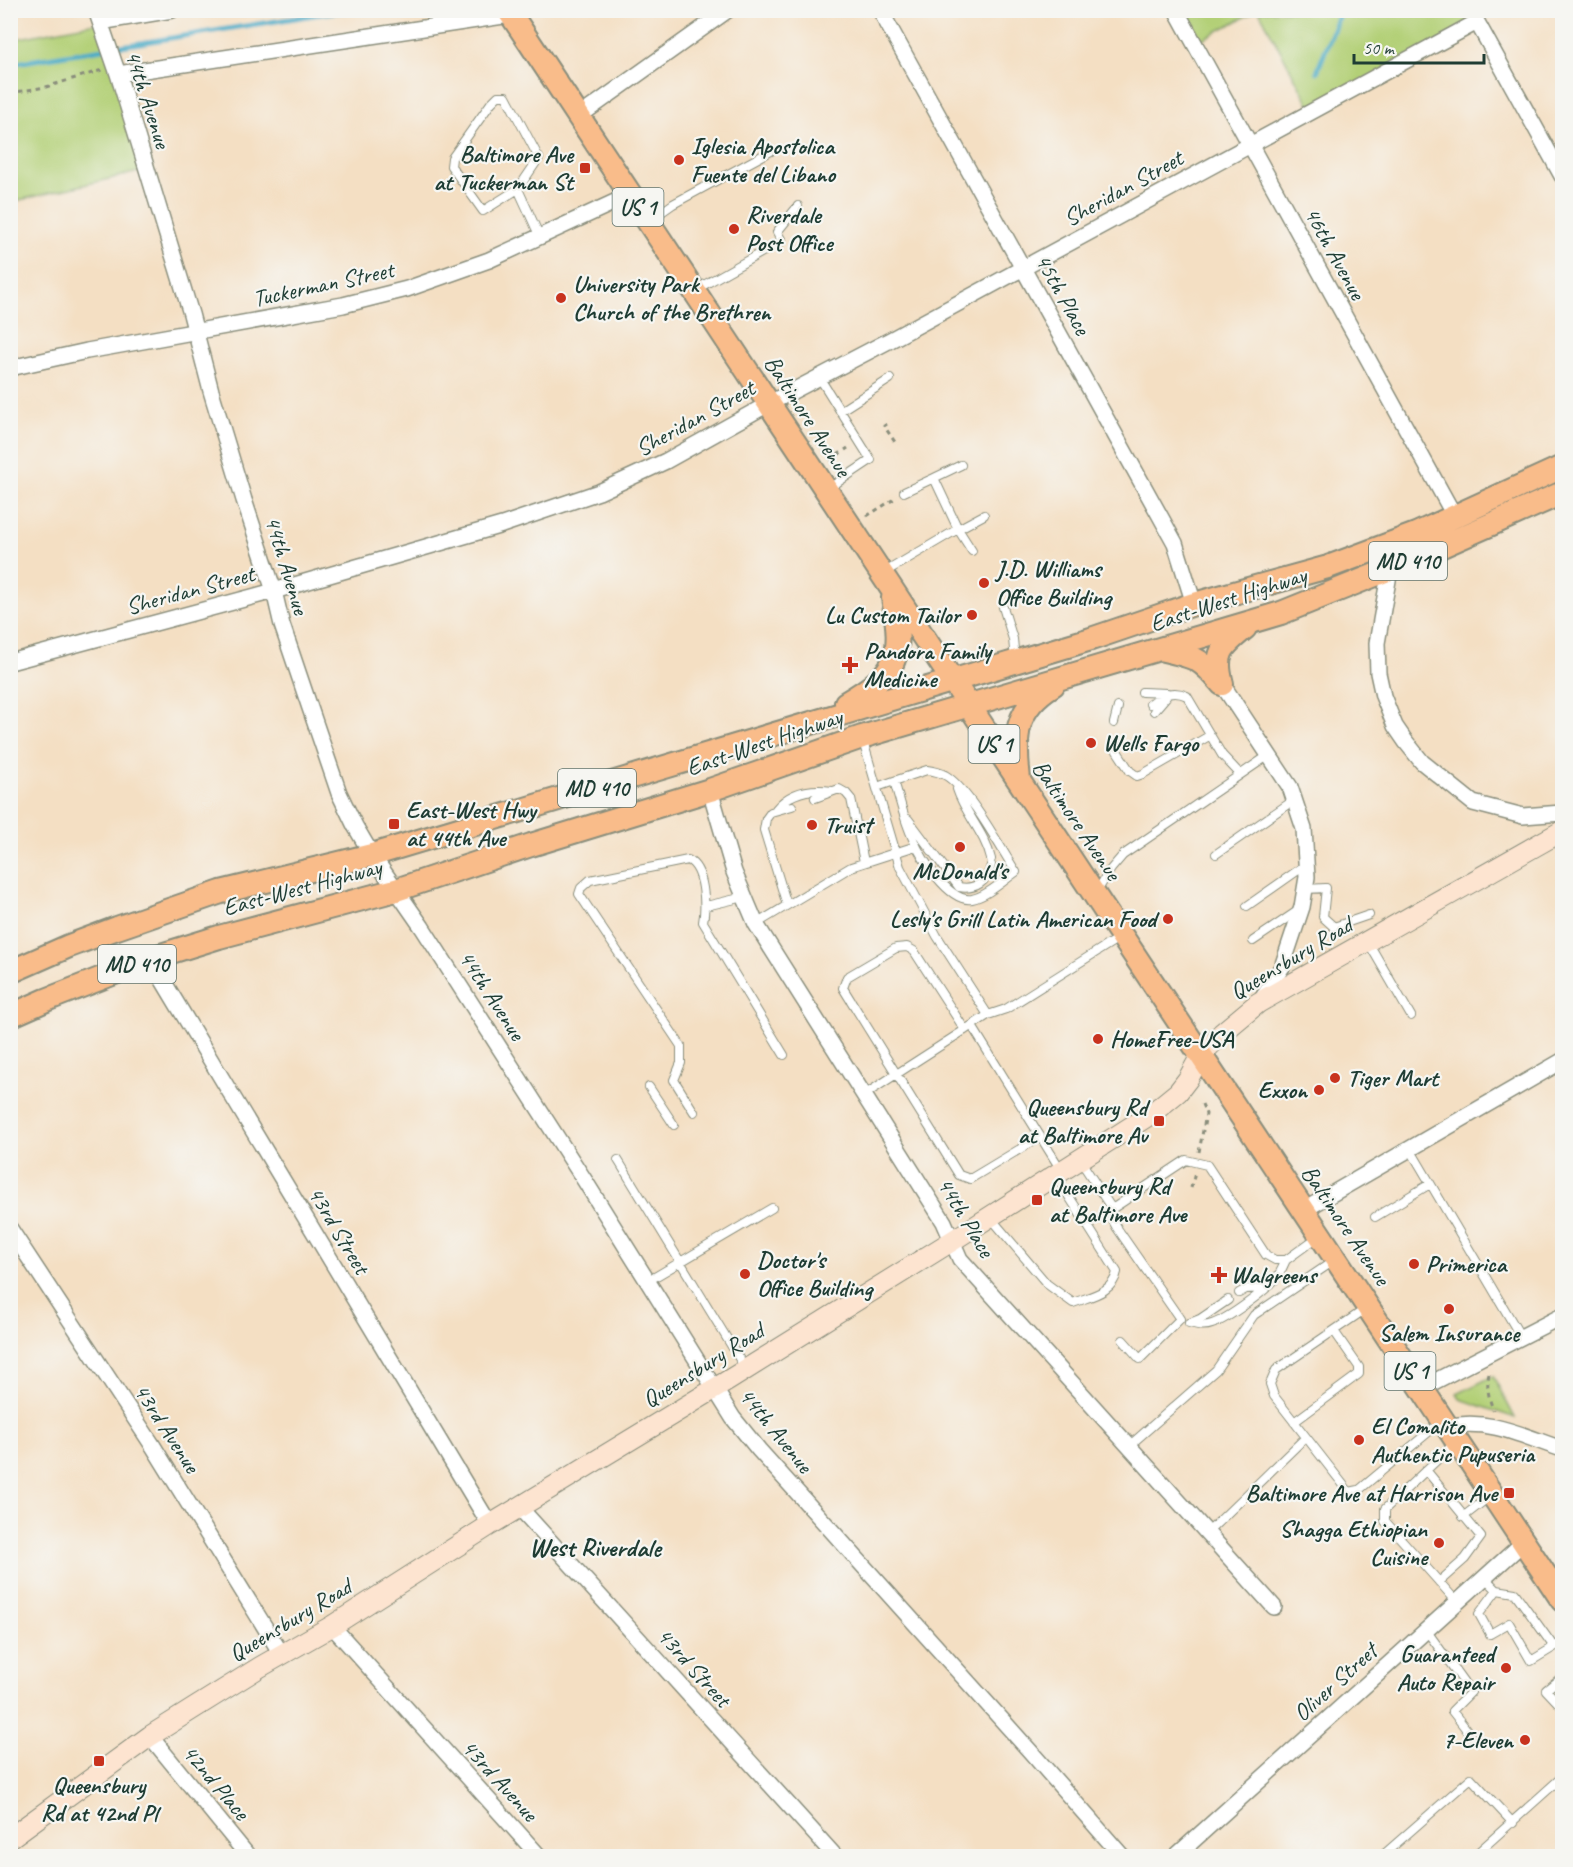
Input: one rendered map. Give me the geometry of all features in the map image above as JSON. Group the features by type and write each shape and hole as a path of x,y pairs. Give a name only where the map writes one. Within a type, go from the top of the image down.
{"main road":[{"name":"Baltimore Avenue","path":"509,13 1449,1430 1560,1592"},
{"name":"East-West Highway","path":"10,972 117,927 221,892 372,855 1091,639 1194,604 1328,567 1455,517 1563,467"},
{"name":"East-West Highway","path":"10,1016 150,959 219,937 396,890 531,845 710,790 862,737 1251,622 1327,595 1390,569 1563,493"},
{"path":"821,719 869,690 882,679 891,666 897,651 898,634 886,583"},
{"path":"1222,684 1218,659 1222,649 1251,622"},
{"path":"1162,649 1192,656 1204,663 1222,684"},
{"path":"1020,783 1016,753 1017,733 1022,716 1029,704 1041,692 1065,678"}],"street":[{"path":"98,16 172,10"},
{"path":"578,117 728,10"},
{"name":"45th Place","path":"880,10 1174,543 1194,604"},
{"name":"46th Avenue","path":"1176,10 1455,517"},
{"path":"114,65 509,13"},
{"name":"44th Avenue","path":"98,16 197,332 211,391 274,591 282,625 339,793 355,826 585,1181 733,1418 1122,1857"},
{"name":"Sheridan Street","path":"10,662 274,591 564,505 599,492 666,461 1477,22 1563,176"},
{"name":"Tuckerman Street","path":"10,368 87,351 343,305 407,289 489,260 630,195"},
{"path":"1390,569 1377,643 1378,673 1383,696 1395,726 1406,742 1422,762 1473,803 1523,816 1563,813"},
{"path":"1222,684 1290,787 1304,829 1307,864 1302,908 1282,967 1258,1003"},
{"name":"44th Place","path":"710,790 729,858 756,924 944,1222 960,1258 1274,1607"},
{"name":"Queensbury Road","path":"10,1838 150,1736 282,1654 332,1626 490,1525 746,1370 1165,1104 1182,1087 1201,1055 1258,1003 1563,831"},
{"name":"43rd Street","path":"150,959 490,1525"},
{"path":"1304,1210 1563,1061"},
{"name":"43rd Avenue","path":"10,1229 153,1446 282,1654"},
{"path":"1422,1388 1563,1316"},
{"path":"1449,1430 1470,1423 1500,1428 1563,1449"},
{"name":"43rd Street","path":"520,1508 835,1857"},
{"name":"Oliver Street","path":"1176,1857 1524,1542"},
{"name":"43rd Avenue","path":"332,1626 539,1857"},
{"name":"42nd Place","path":"150,1736 249,1857"}],"lane":[{"path":"498,96 506,96 539,158 518,189 483,211 451,165 452,158 498,96"},
{"path":"648,222 673,204 771,151"},
{"path":"518,189 540,237"},
{"path":"694,291 782,241 777,232 798,206"},
{"path":"819,377 871,460 826,491"},
{"path":"840,411 890,379"},
{"path":"904,492 961,465"},
{"path":"934,478 958,529 972,551"},
{"path":"886,583 958,529 984,515"},
{"path":"1003,607 1013,639 1015,662"},
{"path":"1142,692 1179,692 1187,696 1209,736 1222,755 1240,774"},
{"path":"1152,707 1168,693"},
{"path":"1114,723 1118,708"},
{"path":"1117,751 1130,771 1137,776 1209,736"},
{"path":"862,737 896,852 911,890 965,982 988,1016"},
{"path":"1094,895 1123,855 1269,755"},
{"path":"877,787 894,781 927,770 946,776 969,800 1016,872 981,896 971,899 963,899 947,890 916,846 894,781"},
{"path":"904,813 959,887 972,888 983,882 990,873 991,862 988,846 960,801 954,782"},
{"path":"787,905 764,830 766,819 784,799 815,788 834,791"},
{"path":"815,798 839,789 851,799 864,862"},
{"path":"1216,854 1295,799"},
{"path":"776,809 792,806"},
{"path":"756,924 851,867 916,846"},
{"path":"694,1112 674,1080 681,1063 681,1046 579,894 581,888 590,880 688,860 693,862 698,870 706,906 703,922 784,1055"},
{"path":"1247,906 1307,864"},
{"path":"1305,889 1326,888 1323,917 1334,927 1369,915"},
{"path":"706,906 744,897"},
{"path":"1253,941 1302,908"},
{"path":"864,1095 968,1028 1006,1009 1122,936"},
{"path":"1367,942 1411,1016"},
{"path":"990,1217 1047,1284 1073,1304 1107,1290 1115,1282 1117,1272 1040,1137 914,951 907,947 896,948 847,977 843,987 959,1175 969,1179 1040,1137"},
{"path":"649,1087 674,1125"},
{"path":"1410,1149 1521,1337"},
{"path":"618,1160 746,1370"},
{"path":"1079,1160 1112,1209 1112,1218 1117,1228 1180,1319 1189,1323 1199,1326 1220,1320 1267,1288 1279,1275 1286,1260 1320,1235"},
{"path":"1112,1209 1186,1160 1207,1165 1266,1255 1275,1260 1286,1260"},
{"path":"1375,1217 1430,1184"},
{"path":"648,1281 772,1208"},
{"path":"1129,1446 1216,1370 1254,1316 1336,1259"},
{"path":"1239,1293 1246,1289 1267,1288"},
{"path":"1189,1323 1200,1319 1228,1300"},
{"path":"1368,1308 1276,1370 1270,1384 1274,1396 1349,1492 1359,1490 1449,1430"},
{"path":"1123,1340 1140,1359 1180,1319"},
{"path":"1294,1422 1359,1374 1359,1368 1334,1331"},
{"path":"1449,1430 1426,1470 1385,1509 1385,1521 1457,1602"},
{"path":"1207,1533 1306,1437"},
{"path":"1426,1470 1481,1538 1465,1559 1439,1582"},
{"path":"1463,1517 1492,1494"},
{"path":"1484,1577 1497,1590 1515,1593 1554,1647"},
{"path":"1497,1590 1479,1614 1490,1634 1509,1623 1531,1661 1563,1642"},
{"path":"1425,1630 1471,1692 1452,1711 1470,1734"},
{"path":"1563,1677 1546,1690 1563,1707"},
{"path":"1474,1857 1563,1777"},
{"path":"1382,1857 1471,1778 1513,1823"}],"path":[{"path":"10,93 46,87 114,65"},
{"path":"887,424 884,426 895,442"},
{"path":"830,460 848,448"},
{"path":"867,516 904,492"},
{"path":"1202,1104 1206,1114 1204,1120"},
{"path":"1490,1374 1487,1382 1489,1398 1500,1428"}],"green space":[{"path":"1177,11 1256,11 1195,43"},
{"path":"1259,11 1497,11 1313,111"},
{"path":"100,22 147,170 11,202 10,40"},
{"path":"1493,1376 1515,1418 1460,1399 1457,1394"}],"waterway":[{"path":"10,64 356,10"},
{"path":"1317,72 1341,10"}],"place":[{"name":"Iglesia Apostolica Fuente del Libano","path":"679,160"},
{"name":"Baltimore Ave at Tuckerman St","path":"585,168"},
{"name":"Riverdale Post Office","path":"734,229"},
{"name":"University Park Church of the Brethren","path":"561,298"},
{"name":"J.D. Williams Office Building","path":"984,583"},
{"name":"Lu Custom Tailor","path":"972,615"},
{"name":"Pandora Family Medicine","path":"850,665"},
{"name":"Wells Fargo","path":"1091,743"},
{"name":"East-West Hwy at 44th Ave","path":"394,824"},
{"name":"Truist","path":"812,825"},
{"name":"McDonald's","path":"960,847"},
{"name":"Lesly's Grill Latin American Food","path":"1168,919"},
{"name":"HomeFree-USA","path":"1098,1039"},
{"name":"Tiger Mart","path":"1335,1078"},
{"name":"Exxon","path":"1319,1090"},
{"name":"Queensbury Rd at Baltimore Av","path":"1159,1121"},
{"name":"Queensbury Rd at Baltimore Ave","path":"1037,1200"},
{"name":"Primerica","path":"1414,1264"},
{"name":"Doctor's Office Building","path":"745,1274"},
{"name":"Walgreens","path":"1219,1275"},
{"name":"Salem Insurance","path":"1449,1309"},
{"name":"El Comalito Authentic Pupuseria","path":"1359,1440"},
{"name":"Baltimore Ave at Harrison Ave","path":"1509,1493"},
{"name":"Shagga Ethiopian Cuisine","path":"1439,1543"},
{"name":"Guaranteed Auto Repair","path":"1506,1668"},
{"name":"7-Eleven","path":"1525,1740"},
{"name":"Queensbury Rd at 42nd Pl","path":"99,1761"}],"district":[{"name":"West Riverdale","path":"595,1547"}]}
